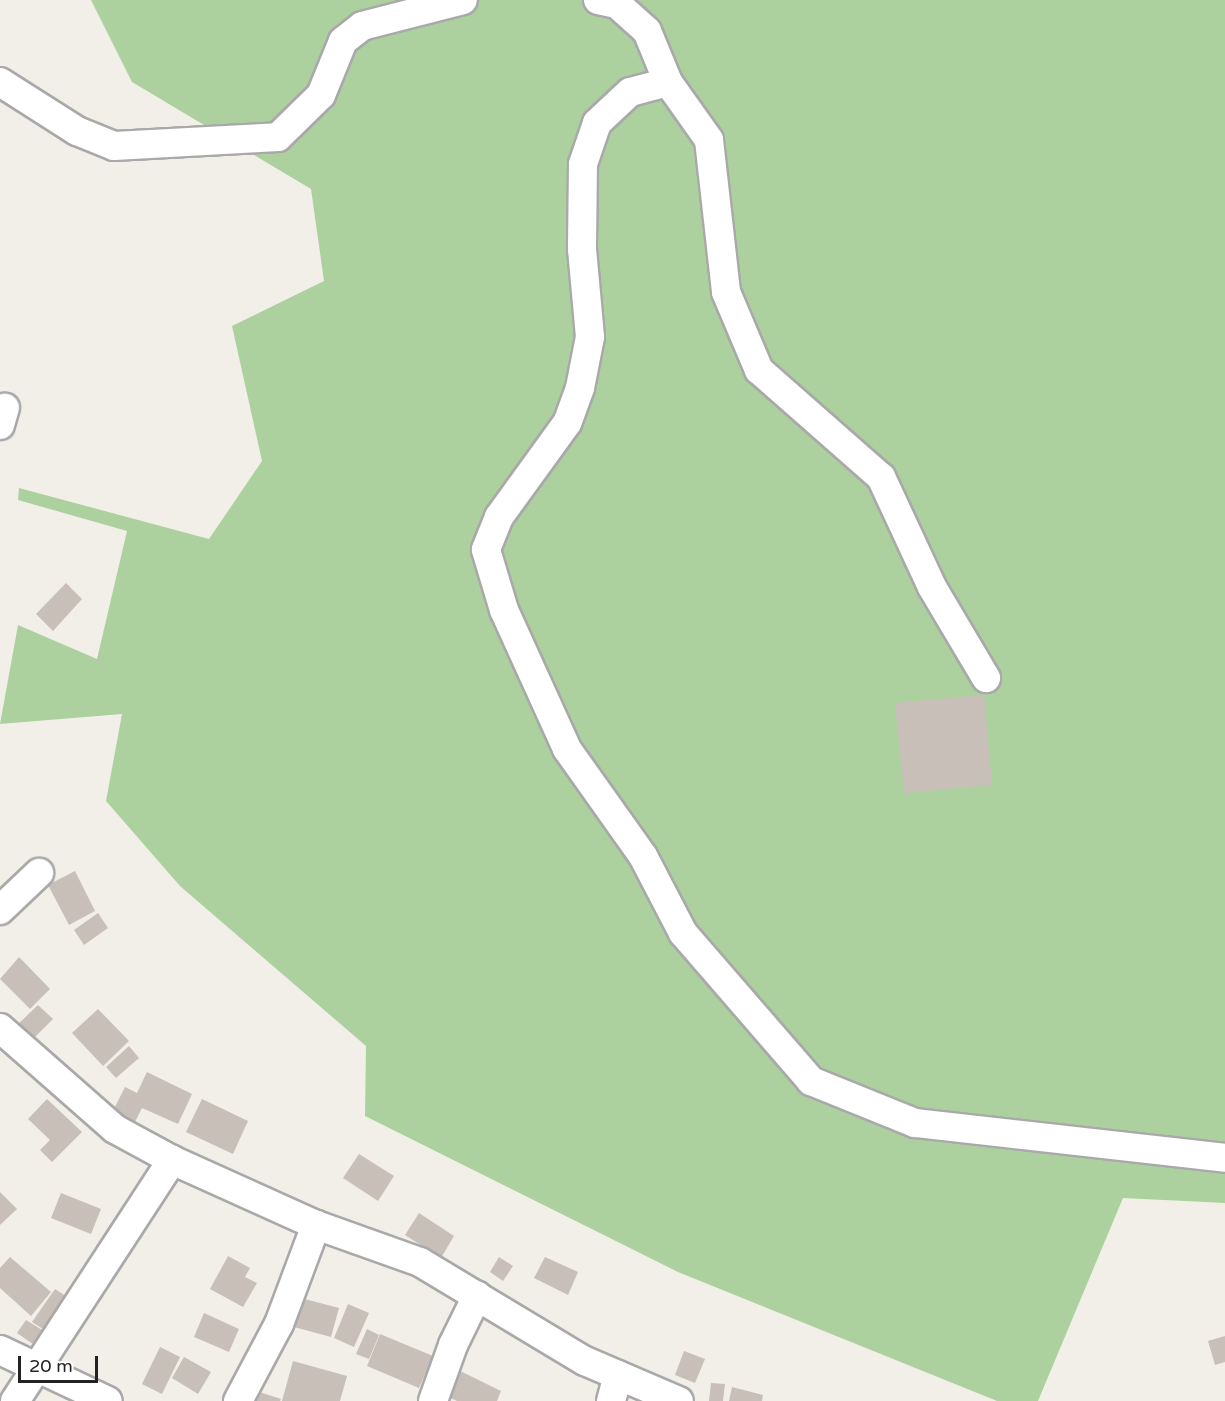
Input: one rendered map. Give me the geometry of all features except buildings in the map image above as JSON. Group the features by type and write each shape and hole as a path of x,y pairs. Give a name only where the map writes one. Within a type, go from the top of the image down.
{"street":[{"path":"0,82 77,131 114,146 278,137 321,95 344,41 362,26 463,0"},
{"path":"598,0 617,4 647,31 668,82 710,140 726,292 759,370 881,477 932,587 986,678"},
{"path":"668,82 630,92 597,123 583,164 582,249 590,337 580,388 567,423 499,518 486,550 504,610 567,749 643,856 683,933 811,1081 915,1123 1225,1158"},
{"path":"0,910 39,873"},
{"path":"0,1028 115,1129 172,1160 316,1225 420,1262 585,1361 614,1388 679,1401"},
{"path":"15,1401 172,1160"},
{"path":"238,1401 279,1324 316,1225"},
{"path":"433,1401 453,1345 477,1296"},
{"path":"0,1350 108,1401"}],"green space":[{"path":"91,0 1225,0 1225,1203 1123,1198 1038,1401 997,1401 678,1272 365,1116 366,1046 180,886 106,801 122,714 0,724 18,625 97,659 127,531 18,500 19,488 209,539 262,461 232,326 324,281 311,189 132,82"}]}
